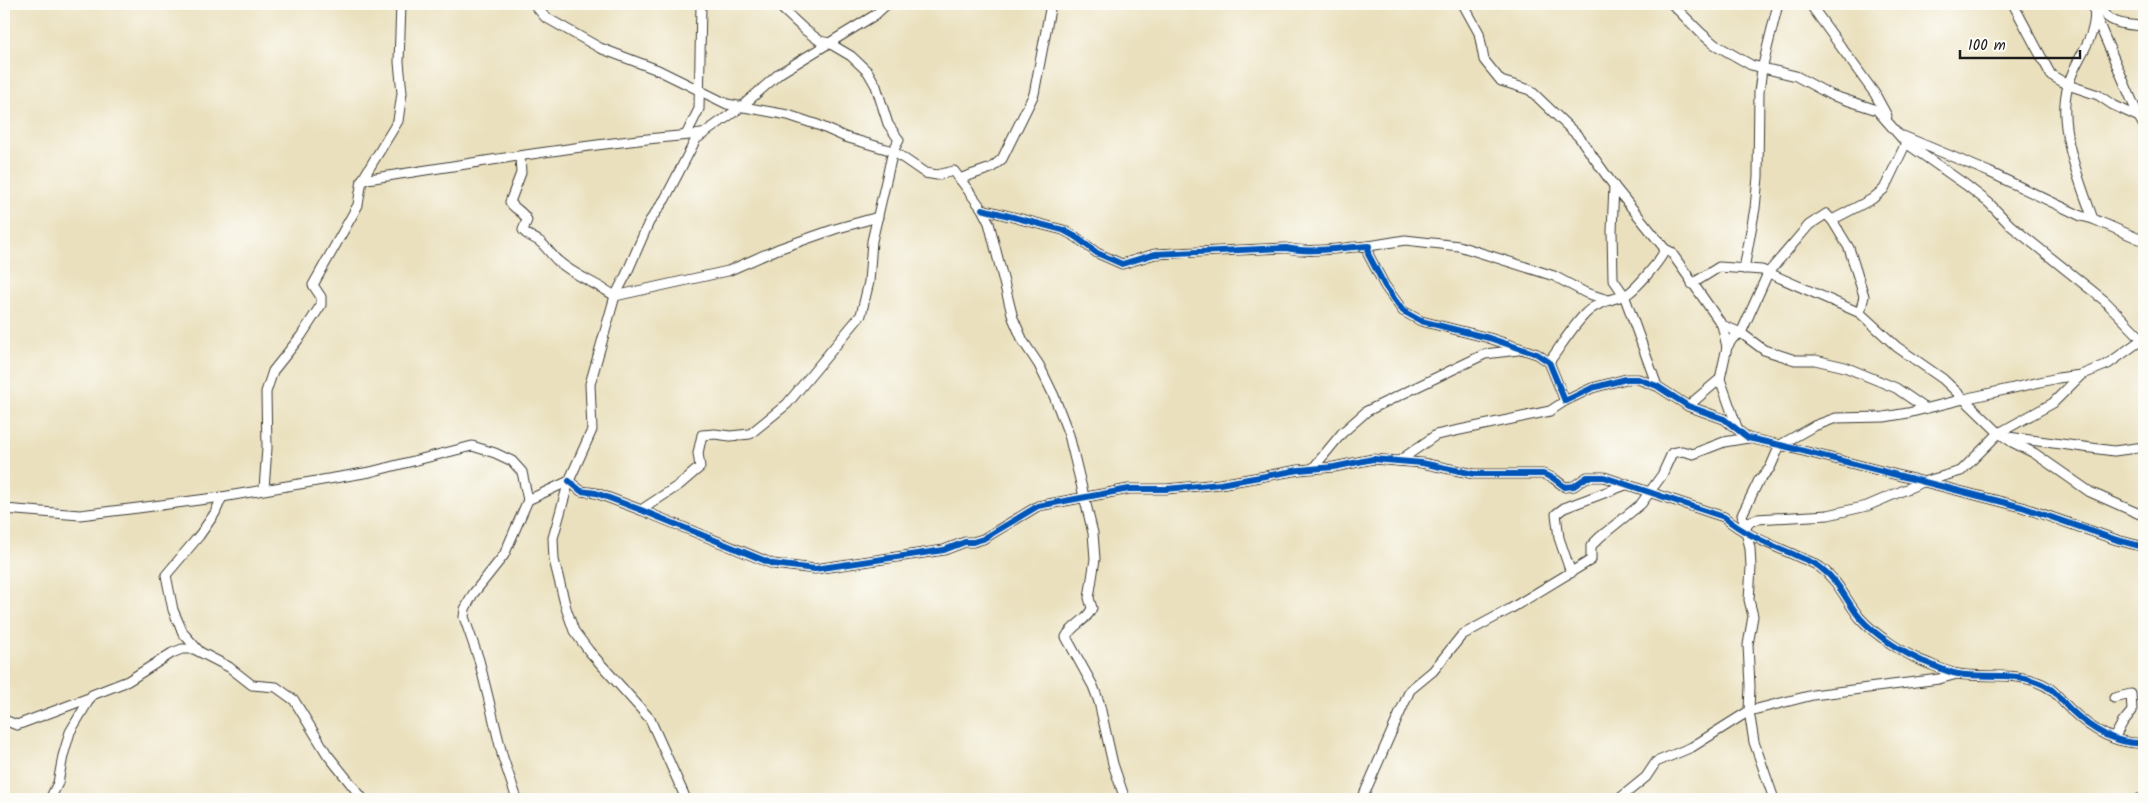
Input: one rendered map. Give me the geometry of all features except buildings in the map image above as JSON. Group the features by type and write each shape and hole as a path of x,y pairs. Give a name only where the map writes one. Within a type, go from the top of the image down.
{"street":[{"path":"264,489 267,448 266,392 273,371 301,336 321,305 321,297 313,285 358,205 362,180 391,135 401,108 402,93 399,62 401,4"},
{"path":"534,4 545,17 600,48 658,70 727,104 788,115 818,125 844,137 894,152 925,173 937,175 949,171 954,172 982,209 989,222 1013,318 1023,341 1039,365 1064,419 1085,498 1093,533 1095,559 1089,598 1092,608 1089,616 1066,634 1066,636 1094,686 1114,764 1126,799"},
{"path":"686,135 699,109 701,92 701,4"},
{"path":"641,510 679,485 700,467 698,453 702,435 730,436 750,434 787,404 861,315 869,282 872,241 894,152 899,140 888,124 876,86 868,72 851,56 830,43 820,41 804,30 777,4"},
{"path":"686,799 650,720 589,651 574,630 566,608 554,560 554,538 569,481 592,430 590,384 615,296 649,222 665,199 696,139 741,107 780,73 876,16 887,4"},
{"path":"959,179 991,168 1002,159 1034,94 1051,4"},
{"path":"1464,4 1479,33 1484,60 1501,80 1530,90 1579,136 1614,186 1665,249 1671,252 1722,326 1727,347"},
{"path":"1672,4 1714,44 1742,61 1762,69 1796,76 1831,94 1877,110 1889,121 1906,143 1966,184 1989,203 2010,225 2105,301 2144,339 2108,364 2082,375 2058,378 1884,418 1836,418 1826,420 1780,445 1770,468 1759,480 1742,515 1744,530 1750,548 1749,600 1753,616 1748,645 1749,711 1754,742 1774,799"},
{"path":"1744,269 1755,208 1758,177 1759,92 1762,69 1778,4"},
{"path":"1810,4 1875,94 1889,121"},
{"path":"2013,4 2051,75 2068,85 2098,95 2113,105 2139,117"},
{"path":"2093,219 2074,166 2064,109 2068,85 2093,35 2096,4"},
{"path":"2096,4 2101,11 2118,24 2144,26"},
{"path":"2096,17 2144,126"},
{"path":"362,180 635,139 702,134"},
{"path":"1900,135 1989,172 2082,216 2144,241"},
{"path":"1832,220 1872,199 1884,189 1906,143"},
{"path":"520,156 521,173 510,202 513,207 524,213 527,220 523,230 526,234 540,242 556,260 576,274 599,284 615,296 728,271 778,249 835,229 878,217"},
{"path":"1614,186 1612,231 1613,279 1624,296 1657,386"},
{"path":"982,209 1063,230 1097,253 1122,264 1155,254 1286,248 1298,251 1369,246 1405,240 1460,246 1554,276 1586,293 1608,300"},
{"path":"1739,432 1720,379 1727,347 1733,338 1742,333 1768,273 1809,225 1826,214 1832,220 1848,248 1864,296 1860,313"},
{"path":"1369,246 1368,254 1403,311 1421,321 1489,338 1520,350 1537,354 1549,362 1565,401"},
{"path":"1549,362 1587,312 1608,300 1627,295 1653,268 1663,255 1665,249"},
{"path":"1692,284 1719,267 1762,270 1860,313 1897,347 1943,379 2002,435 2034,453 2090,492 2144,516"},
{"path":"1722,326 1742,333 1764,350 1795,360 1815,360 1845,367 1896,388 1925,408"},
{"path":"1314,467 1342,433 1367,411 1485,354 1520,350"},
{"path":"1744,530 1749,522 1757,519 1828,515 1867,506 1923,482 1961,471 2002,435 2053,403 2082,375"},
{"path":"1399,461 1436,435 1550,410 1592,388 1626,379 1638,379 1657,386 1688,406 1724,419 1748,438 2022,507 2117,540 2144,547"},
{"path":"1688,406 1720,379"},
{"path":"2002,435 2114,451 2144,447"},
{"path":"1362,799 1410,690 1433,671 1462,635 1592,560 1591,546 1641,504 1652,492 1672,453 1682,451 1693,454 1724,442 1748,438"},
{"path":"4,509 80,515 222,497 370,472 472,446 495,453 512,461 522,472 528,500 504,555 473,594 465,609 464,617 481,668 502,758 517,799"},
{"path":"569,481 581,490 596,493 641,510 773,564 815,569 944,550 966,542 983,539 1038,506 1129,488 1166,489 1220,484 1314,467 1334,467 1373,459 1399,461 1474,474 1543,474 1553,478 1565,487 1574,486 1587,477 1604,477 1724,517 1734,526 1756,538 1819,566 1832,576 1860,617 1873,629 1921,660 1957,674"},
{"path":"528,500 569,481"},
{"path":"1571,573 1559,538 1556,514 1564,508 1628,484"},
{"path":"199,651 183,633 176,617 168,590 166,575 199,536 215,512 222,497"},
{"path":"4,720 17,725 22,724 89,698 99,690 128,681 172,653 182,649 194,649 230,667 252,685 276,686 294,700 327,754 363,799"},
{"path":"1620,799 1646,777 1656,762 1692,747 1749,711 1813,695 1930,681 1957,674 2014,677 2036,681 2056,692 2083,721 2105,735 2126,743 2144,743"},
{"path":"2114,738 2123,722 2133,713 2137,702 2133,688"},
{"path":"2114,698 2131,694 2133,713"},
{"path":"50,799 58,783 70,732 89,698"},
{"path":"2139,799 2144,798"}],"cycle path":[{"path":"982,209 1063,230 1097,253 1122,264 1155,254 1286,248 1317,250 1369,246 1368,254 1385,286 1403,311 1421,321 1489,338 1537,354 1549,362 1565,401 1592,388 1626,379 1638,379 1657,386 1688,406 1724,419 1748,438 2022,507 2117,540 2144,547"},
{"path":"569,481 581,491 596,493 641,510 773,564 815,569 944,550 965,542 973,542 983,539 1038,506 1129,489 1166,489 1220,484 1299,470 1334,467 1373,459 1422,463 1474,474 1543,474 1553,478 1565,487 1574,486 1587,477 1604,477 1724,517 1768,544 1815,564 1833,579 1855,612 1873,631 1922,661 1958,674 2018,677 2037,682 2052,691 2071,710 2104,734 2124,741 2144,743"}]}
